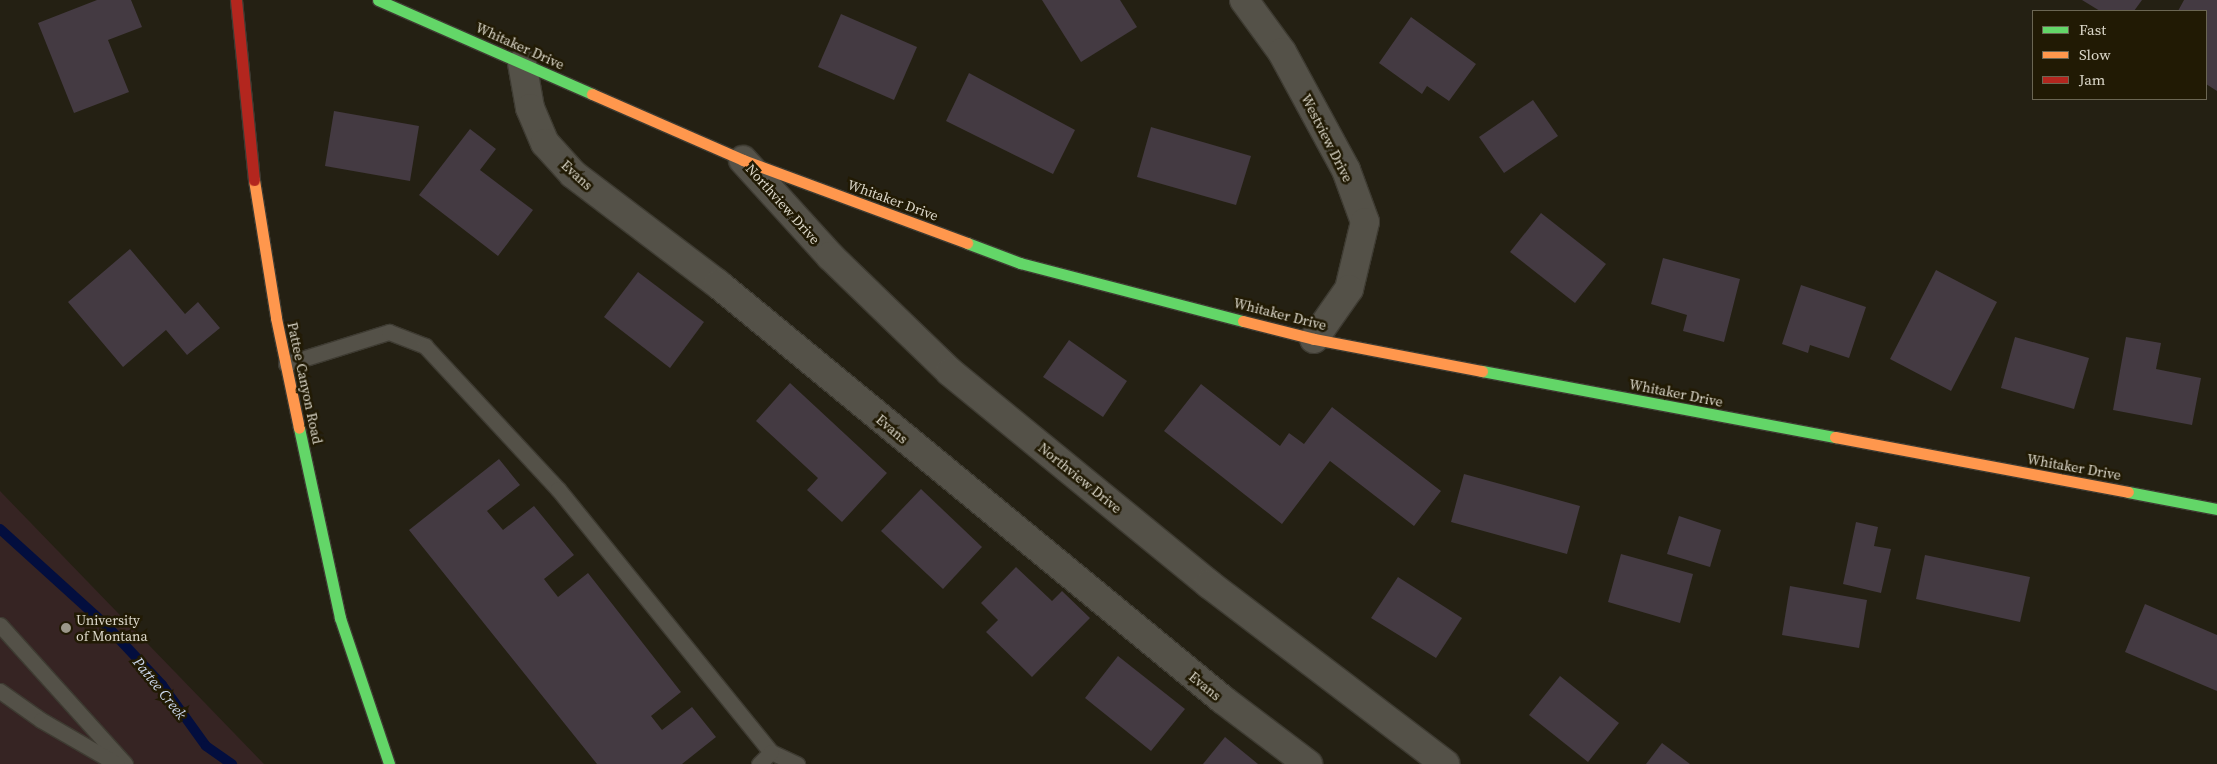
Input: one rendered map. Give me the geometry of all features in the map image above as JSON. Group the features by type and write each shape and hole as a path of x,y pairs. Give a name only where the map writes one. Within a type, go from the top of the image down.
{"street":[{"name":"Pattee Canyon Road","path":"236,0 248,142 286,364 340,618 389,764"},
{"name":"Whitaker Drive","path":"378,0 743,160 1020,263 1314,339 2217,509"},
{"name":"Westview Drive","path":"1244,0 1282,52 1346,170 1365,222 1349,288 1314,339"},
{"name":"Evans","path":"522,62 530,108 545,142 573,174 718,284 1222,699 1308,764"},
{"name":"Northview Drive","path":"743,160 830,256 950,372 1209,584 1446,764"}],"lane":[{"path":"286,364 389,332 425,346 558,489 771,752 797,764"},
{"path":"0,625 125,764"},
{"path":"0,691 72,740 117,764"},
{"path":"760,764 771,752"}],"shaded area":[{"name":"University of Montana","path":"0,491 264,764 0,764"}],"building":[{"path":"97,0 131,0 142,27 108,40 129,92 74,113 38,23"},
{"path":"1042,0 1120,0 1137,27 1081,62"},
{"path":"2082,0 2142,0 2135,10 2098,10"},
{"path":"2184,0 2217,0 2217,91 2207,85 2207,10 2179,10"},
{"path":"841,14 917,47 894,100 818,67"},
{"path":"1411,17 1476,64 1449,101 1427,86 1422,94 1379,63"},
{"path":"969,73 1075,130 1053,174 946,121"},
{"path":"1533,100 1558,136 1504,173 1479,137"},
{"path":"334,111 419,126 410,181 325,166"},
{"path":"1151,127 1251,156 1236,205 1137,177"},
{"path":"470,129 496,149 480,170 533,210 498,256 419,195"},
{"path":"1541,213 1606,264 1575,303 1510,252"},
{"path":"130,249 185,314 198,302 220,328 187,355 166,330 123,367 68,302"},
{"path":"1663,258 1740,279 1724,342 1683,331 1687,315 1651,304"},
{"path":"1936,270 1997,302 1951,391 1890,359"},
{"path":"638,272 704,322 670,368 604,317"},
{"path":"1801,285 1866,307 1849,358 1810,345 1808,353 1782,344"},
{"path":"2015,337 2089,358 2074,409 2001,388"},
{"path":"2126,337 2161,343 2156,369 2201,378 2192,425 2113,410"},
{"path":"1069,340 1127,381 1103,417 1043,377"},
{"path":"790,383 887,473 842,522 807,490 818,478 756,421"},
{"path":"1201,384 1280,446 1289,433 1304,444 1332,407 1441,491 1414,526 1330,461 1282,524 1164,431"},
{"path":"499,459 520,485 487,511 503,530 534,506 574,555 544,579 558,597 588,573 681,692 651,716 662,730 692,707 716,737 682,764 597,764 409,530"},
{"path":"1464,474 1580,506 1567,554 1451,522"},
{"path":"921,489 982,547 943,589 881,531"},
{"path":"1679,516 1721,530 1710,567 1667,554"},
{"path":"1856,522 1878,527 1874,546 1891,549 1881,593 1843,584"},
{"path":"1621,554 1693,574 1680,623 1608,602"},
{"path":"1925,555 2030,577 2020,622 1916,599"},
{"path":"1016,567 1052,601 1062,591 1090,618 1032,677 986,632 998,620 981,603"},
{"path":"1398,577 1462,618 1436,658 1371,618"},
{"path":"1790,586 1867,600 1859,648 1782,635"},
{"path":"2145,604 2217,635 2217,691 2125,652"},
{"path":"1118,656 1185,709 1151,751 1085,698"},
{"path":"1560,676 1619,723 1588,762 1529,715"},
{"path":"1225,737 1258,764 1203,764"},
{"path":"1662,743 1690,764 1646,764"}],"waterway":[{"name":"Pattee Creek","path":"0,529 107,626 162,685 206,746 232,764"}],"traffic: fast":[{"path":"378,0 592,94"},
{"path":"967,243 1020,263 1243,321"},
{"path":"1482,371 1835,437"},
{"path":"299,428 340,618 389,764"},
{"path":"2128,492 2217,509"}],"traffic: slow":[{"path":"592,94 743,160 967,243"},
{"path":"254,180 276,318 299,428"},
{"path":"1243,321 1314,339 1482,371"},
{"path":"1835,437 2128,492"}],"traffic: jam":[{"path":"236,0 254,180"}],"place":[{"name":"University of Montana","path":"66,628"}]}
